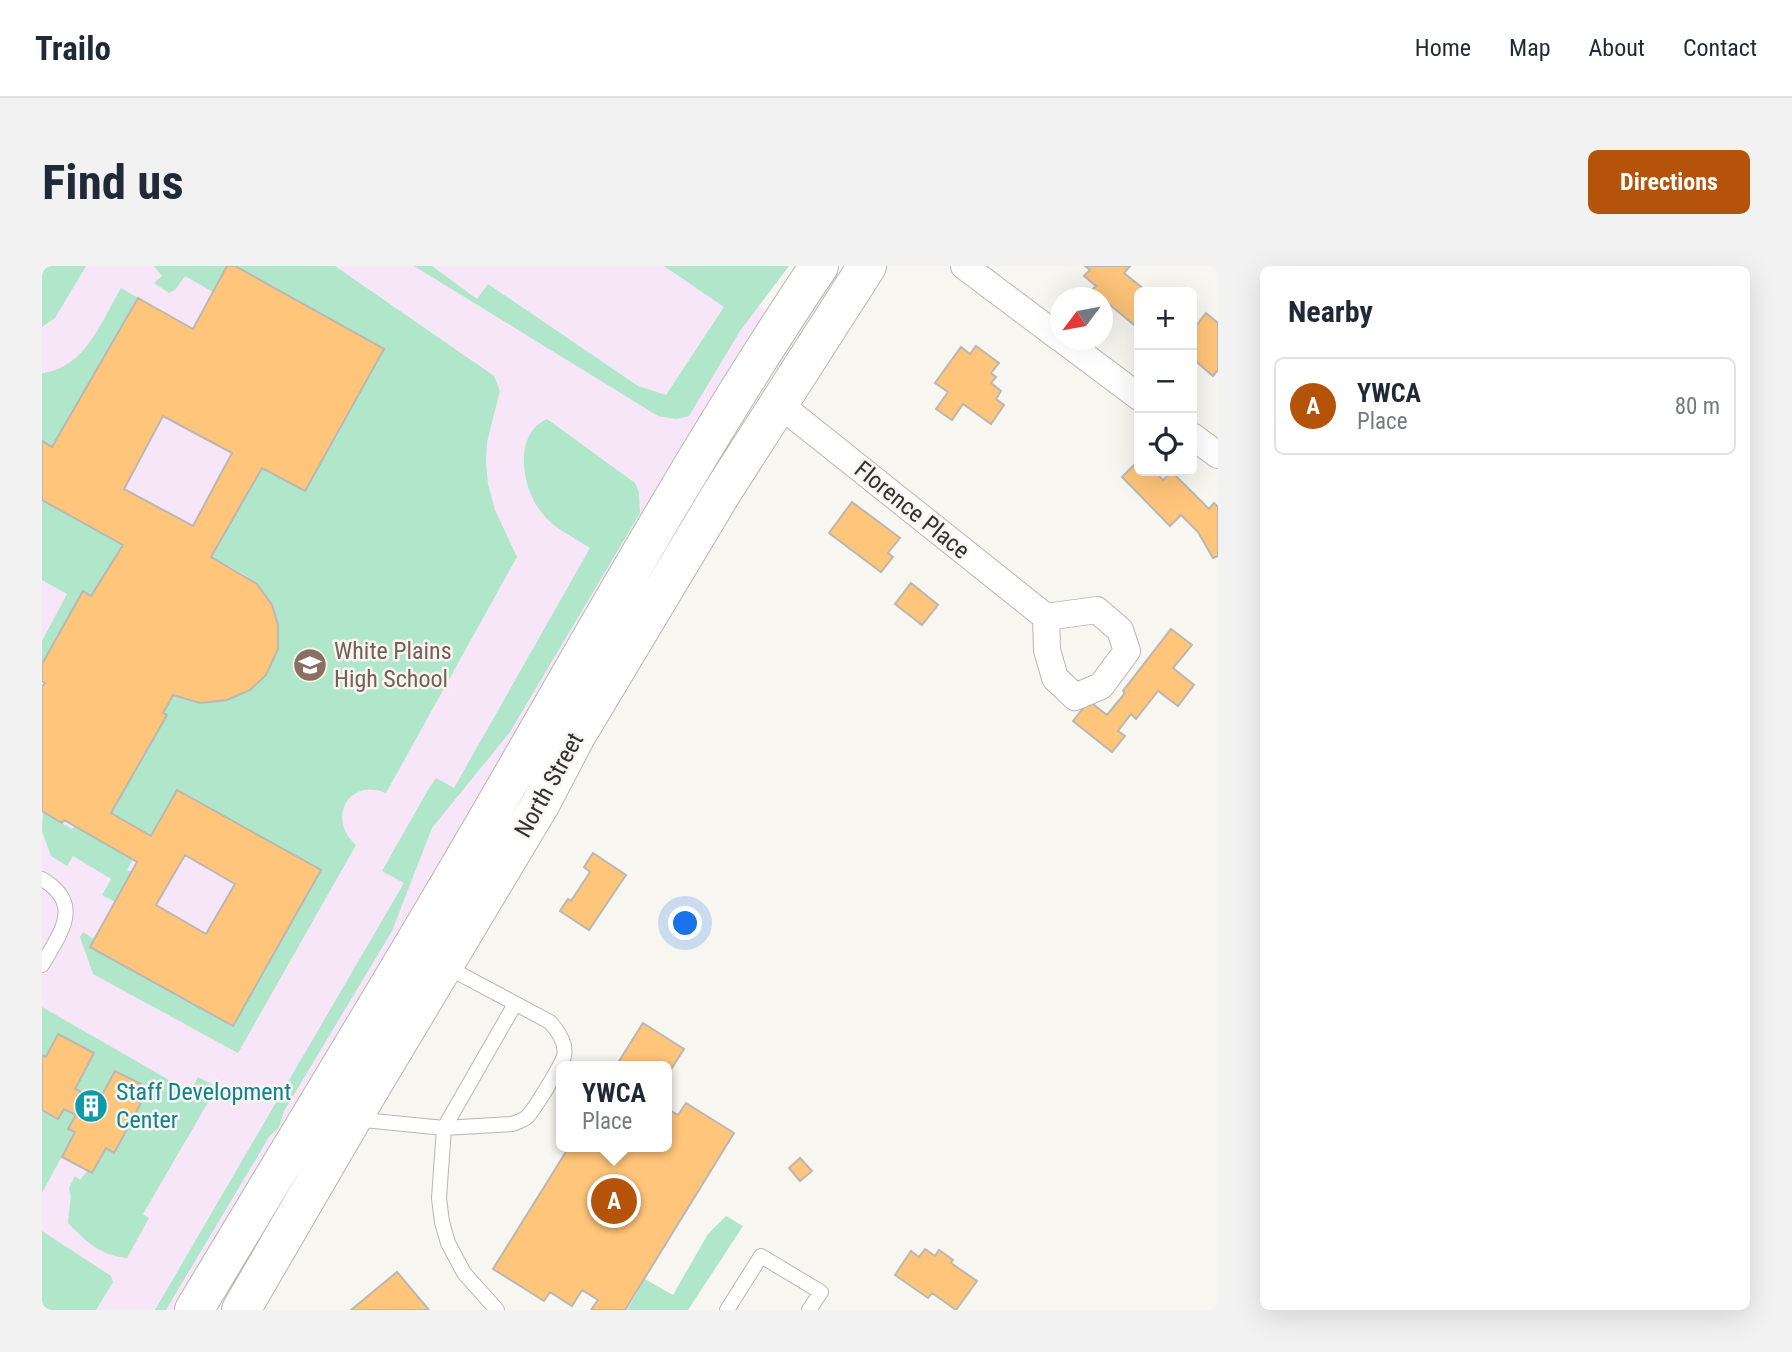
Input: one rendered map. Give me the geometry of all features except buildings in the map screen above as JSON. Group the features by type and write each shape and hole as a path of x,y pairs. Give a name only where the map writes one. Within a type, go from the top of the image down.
{"main road":[{"name":"North Street","path":"241,1310 340,1102 472,845 688,473 819,266"},
{"name":"North Street","path":"194,1310 340,1102 444,966 541,803 576,736 721,494 867,266"}],"street":[{"path":"964,266 1050,330"},
{"path":"1077,350 1134,393"},
{"name":"Florence Place","path":"779,404 1046,617"},
{"path":"1197,440 1218,455"}],"lane":[{"path":"42,879 55,887 65,903 65,925 43,965"},
{"path":"444,966 550,1022 563,1042 565,1055 562,1061"},
{"path":"497,1310 464,1273 448,1243 439,1198 444,1128 515,1004"},
{"path":"340,1102 444,1128 512,1124 522,1121 535,1107 556,1071"},
{"path":"727,1310 761,1256 821,1292 809,1310"}],"shaded area":[{"name":"White Plains High School","path":"42,266 700,266 782,322 194,1310 42,1310"}],"green space":[{"path":"42,266 86,266 55,318 42,327"},
{"path":"154,266 227,266 213,292 185,276 176,289 169,293 154,283 162,276"},
{"path":"235,266 335,266 494,376 500,391 487,442 488,484 495,510 517,557 386,793 361,791 346,803 343,824 347,835 356,845 238,1053 93,974 80,937 83,932 94,939 91,947 233,1026 321,871 151,836 111,813 166,715 163,713 173,695 199,703 215,701 236,696 253,686 266,673 275,656 279,639 277,620 270,602 252,581 211,557 262,468 305,491 384,350"},
{"path":"414,266 432,266 477,299 488,284 638,386 666,395 724,307 664,266 789,266 740,331 689,416 676,419 658,416"},
{"path":"121,288 138,298 52,447 42,441 42,373 57,370 81,353 99,328"},
{"path":"547,419 635,483 639,492 640,513 510,732 432,828 392,931 284,1111 279,1127 269,1137 166,1310 155,1310 404,883 382,871 428,790 436,778 454,788 590,548 547,519 529,490 525,476 525,449 536,426"},
{"path":"42,500 123,545 91,596 84,591 42,664 42,641 67,594 42,580"},
{"path":"43,812 72,829 75,826 133,859 127,870 132,872 115,902 102,895 111,879 73,856 67,866 51,856 42,831"},
{"path":"42,1007 190,1092 198,1077 217,1087 143,1214 149,1218 127,1258 101,1251 68,1223 71,1196 69,1188 75,1176 80,1180 106,1148 113,1152 141,1085 115,1071 99,1101 75,1089 94,1053 59,1034 46,1057 42,1055"},
{"path":"64,1109 76,1115 68,1128 75,1132 42,1193 42,1110 58,1119"},
{"path":"726,1216 743,1226 688,1310 627,1310 645,1279 673,1295 708,1234"},
{"path":"42,1231 111,1276 113,1282 96,1310 42,1310"}],"place":[{"name":"White Plains High School","path":"310,665"},
{"name":"Staff Development Center","path":"91,1106"},
{"name":"YWCA","path":"614,1201"}]}
